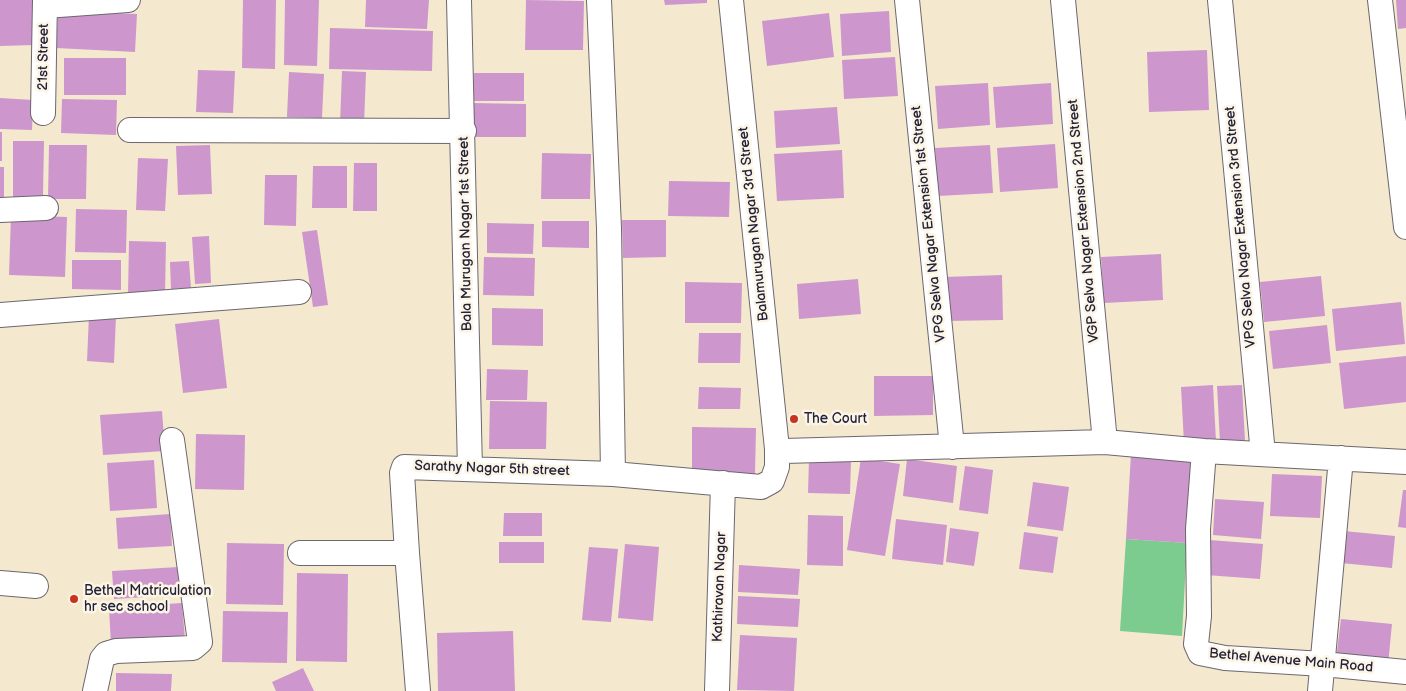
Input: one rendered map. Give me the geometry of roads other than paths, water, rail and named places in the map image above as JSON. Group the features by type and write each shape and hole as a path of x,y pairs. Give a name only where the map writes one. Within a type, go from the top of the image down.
{"street":[{"path":"45,3 128,0"},
{"name":"Bala Murugan Nagar 1st Street","path":"459,0 464,131 470,468"},
{"path":"599,0 610,228 613,474"},
{"name":"Balamurugan Nagar 3rd Street","path":"731,0 777,449"},
{"name":"VPG Selva Nagar Extension 1st Street","path":"907,0 952,447"},
{"name":"VGP Selva Nagar Extension 2nd Street","path":"1063,0 1105,442"},
{"name":"VPG Selva Nagar Extension 3rd Street","path":"1220,0 1263,454"},
{"path":"1380,0 1406,227"},
{"name":"21st Street","path":"43,113 45,3"},
{"path":"130,130 464,131"},
{"path":"0,210 46,208"},
{"path":"0,314 299,292"},
{"path":"95,691 102,658 106,654 193,648 200,642 172,440"},
{"path":"777,449 784,451 1105,442 1204,451 1406,462"},
{"name":"Sarathy Nagar 5th street","path":"418,691 407,554 402,473 404,467 613,474 761,487 772,481 777,467 777,449"},
{"name":"Bethel Avenue Main Road","path":"1204,451 1198,529 1199,616 1196,644 1200,653 1225,658 1323,664 1406,672"},
{"path":"1320,691 1342,458"},
{"name":"Kathiravan Nagar","path":"717,691 723,483"},
{"path":"300,553 407,554"},
{"path":"0,583 36,586"}],"place":[{"name":"The Court","path":"794,419"},
{"name":"Bethel Matriculation hr sec school","path":"74,599"}]}
